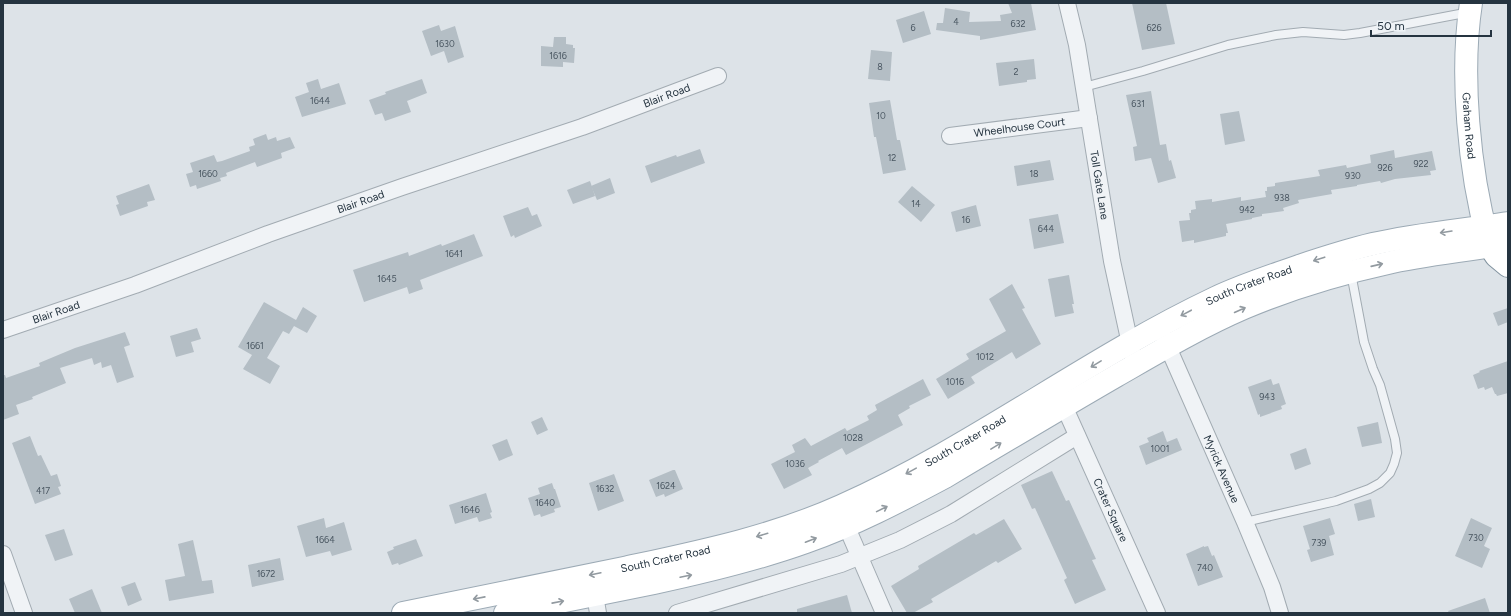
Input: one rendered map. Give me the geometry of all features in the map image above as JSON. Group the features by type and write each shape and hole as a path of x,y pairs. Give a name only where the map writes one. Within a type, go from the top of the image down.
{"main road":[{"name":"Graham Road","path":"1470,8 1467,59 1468,115 1474,166 1484,226 1499,246"},
{"name":"South Crater Road","path":"403,613 517,604 596,604 749,560 805,542 891,483 967,441 1159,327 1223,295 1262,278 1328,256 1378,243 1508,223"},
{"name":"South Crater Road","path":"517,604 779,530 843,517 945,477 1168,346 1208,324 1245,308 1293,290 1351,272 1407,259 1499,246"},
{"path":"1499,246 1496,256 1508,266"}],"street":[{"name":"Toll Gate Lane","path":"1067,3 1077,45 1112,261 1134,366"},
{"name":"Blair Road","path":"3,330 135,285 268,234 402,187 582,127 718,76"},
{"name":"Wheelhouse Court","path":"950,136 1089,118"},
{"name":"Myrick Avenue","path":"1159,327 1245,522 1272,587 1280,613"},
{"name":"Crater Square","path":"1064,406 1157,613"},
{"path":"677,613 841,564 900,540 950,514 1077,436"},
{"path":"843,517 884,613"},
{"path":"3,554 24,613"}],"lane":[{"path":"1084,87 1228,45 1276,35 1303,32 1344,35 1360,33 1470,8"},
{"path":"1245,522 1336,501 1370,489 1380,483 1390,473 1394,464 1397,453 1395,439 1380,385 1364,342 1351,272"}],"building":[{"path":"1008,3 1031,3 1036,30 980,40 980,36 936,30 937,23 943,23 945,8 970,12 969,22 1001,21 1000,15 1012,13"},
{"path":"1132,3 1166,3 1175,44 1142,50"},
{"path":"924,11 931,34 903,43 896,20"},
{"path":"439,25 441,31 455,26 464,57 448,63 444,51 431,56 422,31"},
{"path":"554,37 566,37 566,44 573,45 573,48 575,48 574,63 563,62 563,67 541,66 541,46 553,47"},
{"path":"871,50 892,52 890,81 868,79"},
{"path":"1034,59 1036,79 1027,80 1027,82 999,86 996,63"},
{"path":"318,79 321,89 339,83 346,104 302,117 295,97 309,92 306,83"},
{"path":"422,79 427,93 407,101 411,112 385,121 382,113 375,115 369,100 386,94 385,92"},
{"path":"1151,91 1160,145 1166,144 1169,161 1171,160 1176,178 1158,183 1151,158 1135,161 1133,147 1137,146 1126,95"},
{"path":"890,100 897,140 900,140 906,170 883,174 876,137 874,137 869,103"},
{"path":"1239,111 1245,141 1225,145 1220,114"},
{"path":"266,134 268,140 276,137 277,141 290,137 295,148 281,153 282,158 257,167 255,162 226,173 227,176 220,178 221,181 197,189 196,185 190,187 186,174 193,172 190,163 214,155 217,162 222,161 250,151 249,147 255,145 253,139"},
{"path":"700,149 705,163 651,183 645,166 676,155 677,157"},
{"path":"1394,150 1395,158 1432,151 1436,170 1430,171 1431,175 1395,179 1381,183 1380,181 1331,190 1332,194 1298,200 1299,203 1283,208 1284,211 1262,214 1262,216 1252,219 1226,224 1228,233 1226,233 1226,236 1194,243 1194,240 1182,242 1179,221 1190,220 1189,213 1191,213 1191,210 1196,209 1195,201 1212,199 1212,202 1241,197 1241,201 1266,197 1265,191 1267,191 1267,187 1275,186 1275,183 1320,176 1318,170 1346,165 1347,168 1371,163 1370,155"},
{"path":"1050,160 1054,180 1017,186 1014,166"},
{"path":"610,178 615,193 597,200 591,186"},
{"path":"590,181 595,196 573,204 567,190"},
{"path":"149,184 155,200 147,202 148,206 120,216 116,205 119,204 116,196"},
{"path":"912,186 935,205 921,222 898,202"},
{"path":"976,205 981,226 956,232 951,212"},
{"path":"528,207 532,216 537,214 542,226 515,238 514,235 511,237 503,216"},
{"path":"1058,214 1064,243 1034,249 1029,219"},
{"path":"474,234 483,256 420,280 423,289 409,294 407,287 364,302 353,270 408,252 409,256"},
{"path":"1069,275 1074,313 1055,317 1048,279"},
{"path":"1012,284 1025,308 1022,309 1041,344 1016,359 1012,352 971,377 975,383 948,399 936,379 969,359 966,354 1006,331 989,299"},
{"path":"264,302 296,320 303,307 317,316 307,333 294,326 289,334 283,331 267,358 280,366 270,384 243,369 252,355 238,347"},
{"path":"1508,308 1508,322 1498,326 1493,313"},
{"path":"197,328 201,339 191,342 194,352 176,357 170,336"},
{"path":"125,332 130,345 124,347 134,377 117,383 111,365 102,368 101,362 94,365 92,358 60,368 66,383 32,397 33,399 16,405 19,414 3,420 3,375 5,375 6,378 40,366 39,363 75,348"},
{"path":"1508,361 1508,393 1497,396 1492,387 1485,390 1484,387 1478,389 1473,375 1480,372 1479,371"},
{"path":"923,379 931,395 909,406 910,408 898,415 903,425 846,455 842,448 808,468 812,475 784,489 771,464 795,452 792,445 805,438 811,446 845,428 847,431 869,420 867,416 877,410 875,405"},
{"path":"1271,379 1273,385 1279,383 1286,404 1281,406 1282,409 1260,417 1248,387"},
{"path":"542,417 548,430 537,435 531,422"},
{"path":"1378,422 1382,443 1362,447 1357,427"},
{"path":"1163,431 1167,442 1177,438 1182,450 1146,465 1139,446 1149,442 1147,438"},
{"path":"30,436 38,456 41,455 51,476 57,474 61,486 58,487 61,494 35,504 12,443"},
{"path":"507,439 513,455 499,461 492,445"},
{"path":"1306,448 1311,464 1295,470 1290,454"},
{"path":"675,470 683,489 665,497 664,494 656,497 649,480"},
{"path":"1052,471 1066,501 1069,500 1096,559 1092,560 1106,590 1075,604 1064,580 1067,578 1035,508 1032,509 1021,485"},
{"path":"614,474 624,501 598,511 589,483"},
{"path":"552,483 561,507 554,509 555,512 541,517 540,514 534,516 528,498 540,494 538,488"},
{"path":"486,493 492,512 490,513 492,518 479,522 477,517 455,524 449,505"},
{"path":"1371,499 1375,517 1358,521 1354,504"},
{"path":"324,518 326,528 344,522 352,550 332,556 330,551 306,557 297,526"},
{"path":"1330,518 1335,534 1329,536 1334,555 1311,562 1307,550 1310,549 1303,526"},
{"path":"1471,518 1492,528 1484,546 1490,549 1482,568 1455,556"},
{"path":"1004,519 1022,549 998,563 996,561 931,599 933,602 913,613 907,613 891,586 919,569 918,566 974,533 976,535"},
{"path":"64,529 73,555 55,561 45,535"},
{"path":"416,539 423,556 399,565 398,563 392,565 387,552 394,549 393,547"},
{"path":"193,540 202,581 212,580 214,593 169,601 165,580 185,576 178,544"},
{"path":"1204,546 1208,546 1212,556 1214,555 1223,577 1198,586 1186,554"},
{"path":"280,558 284,580 252,587 248,565"},
{"path":"135,582 142,600 128,606 121,587"},
{"path":"92,589 102,613 75,613 69,599"},
{"path":"847,595 852,613 797,613 797,609"},
{"path":"1485,598 1490,613 1449,613 1448,611"}]}
